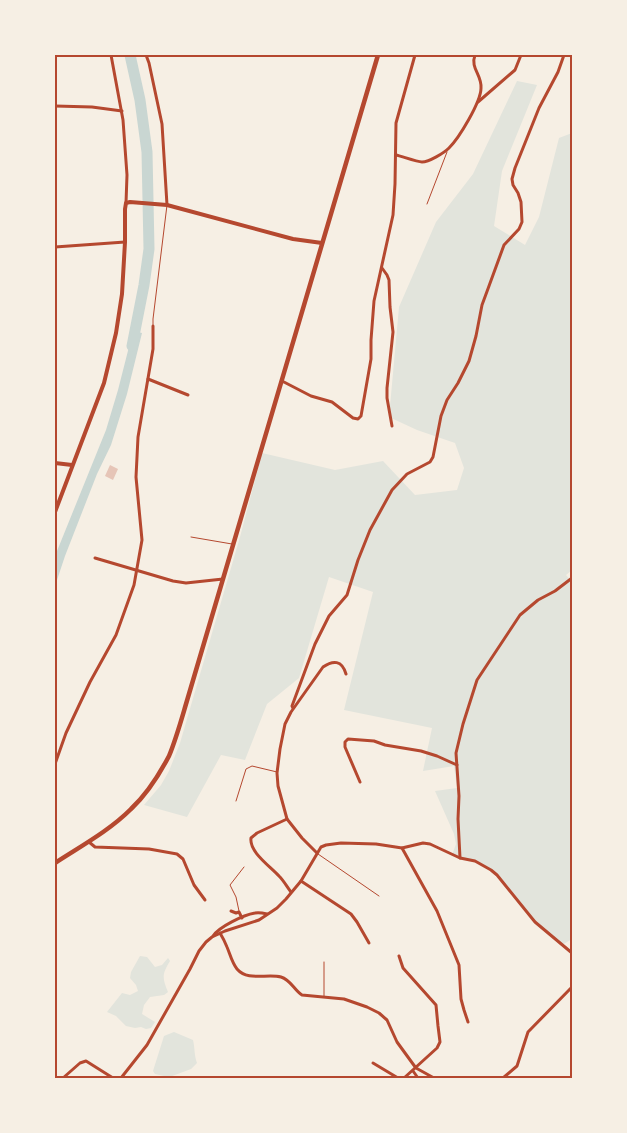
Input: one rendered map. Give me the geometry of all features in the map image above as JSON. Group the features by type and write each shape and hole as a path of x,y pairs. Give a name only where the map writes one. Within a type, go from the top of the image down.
{"main road":[{"path":"55,863 116,822 138,802 169,755 178,732 378,55"}],"street":[{"path":"55,512 104,383 116,333 122,294 126,165 122,111 111,55"},
{"path":"146,55 150,63 162,124 167,204"},
{"path":"281,381 311,396 332,402 353,418 361,416 371,359 374,301 377,282 382,268 393,215 396,123 415,55"},
{"path":"396,155 422,162 449,149 478,102 481,81 473,64 475,55"},
{"path":"478,102 515,70 521,55"},
{"path":"293,708 292,706 314,644 329,616 347,596 370,530 383,506 392,490 407,474 430,462 433,457 442,416 448,400 469,361 482,305 504,246 520,228 522,222 520,202 512,179 538,108 558,72 564,55"},
{"path":"55,106 122,111"},
{"path":"126,203 167,204 293,239 322,243"},
{"path":"55,247 125,242"},
{"path":"382,268 388,274 393,332 387,388 392,426"},
{"path":"55,764 66,733 90,682 116,635 134,585 142,540 136,476 138,436 153,349 153,326"},
{"path":"148,379 188,395"},
{"path":"55,463 72,465"},
{"path":"95,558 173,582 186,583 223,579"},
{"path":"460,858 456,753 477,680 520,615 538,600 555,591 572,578"},
{"path":"317,853 287,819 278,786 277,773 280,749 285,724 293,708 323,667 330,662 334,662 342,666 346,674"},
{"path":"360,782 345,747 345,742 348,739 374,741 385,745 420,751 438,756 457,766"},
{"path":"287,819 257,833 251,838 250,842 254,850 291,892"},
{"path":"88,841 95,847 149,849 177,854 183,859 194,885 205,900"},
{"path":"121,1078 147,1045 202,946 208,939 259,920 281,904 300,881 323,846 332,844 376,844 402,848 423,843 430,844 460,858 475,861 491,870 535,922 572,953"},
{"path":"402,848 437,912 459,965 461,999 468,1022"},
{"path":"300,881 351,914 369,943"},
{"path":"231,911 239,912 242,918"},
{"path":"212,937 219,930 242,918 255,913 267,914"},
{"path":"220,933 236,968 243,974 251,977 280,977 289,982 302,995 344,998 380,1013 387,1020 402,1050 415,1069 418,1078"},
{"path":"399,956 403,968 436,1005 440,1042 437,1048 404,1078"},
{"path":"503,1078 517,1066 528,1032 572,987"},
{"path":"63,1078 80,1062 86,1061 113,1078"},
{"path":"373,1063 398,1078"},
{"path":"415,1069 434,1078"}],"lane":[{"path":"427,204 449,149"},
{"path":"153,326 167,204"},
{"path":"191,536 233,544"},
{"path":"236,801 246,769 252,766 277,773"},
{"path":"317,853 379,896"},
{"path":"239,912 236,897 230,885 244,867"},
{"path":"324,962 324,997"}],"shaded area":[{"path":"517,81 537,85 502,171 494,226 525,245 539,217 559,138 572,133 572,570 566,575 572,582 572,939 562,945 535,922 503,882 483,865 452,855 456,844 454,834 435,791 457,788 454,766 423,771 432,728 344,710 373,592 329,577 299,678 267,704 245,760 221,755 187,817 144,805 161,785 169,771 180,743 240,537 262,453 335,470 383,461 415,495 457,490 464,468 455,443 417,430 389,417 399,307 436,222 473,174"},
{"path":"133,331 142,333 127,394 111,445 97,474 55,586 55,556 106,430"},
{"path":"140,956 147,957 155,967 162,965 168,958 170,961 165,969 164,976 168,992 164,995 150,997 144,1005 142,1014 155,1022 151,1028 146,1029 126,1026 116,1016 107,1012 122,993 130,995 138,991 130,978 131,972"},
{"path":"174,1032 193,1040 197,1063 191,1069 167,1078 155,1074 153,1071 164,1036"}],"building":[{"path":"110,465 118,469 113,480 105,476"}],"waterway":[{"path":"130,55 140,100 147,152 149,249 132,346"}]}
